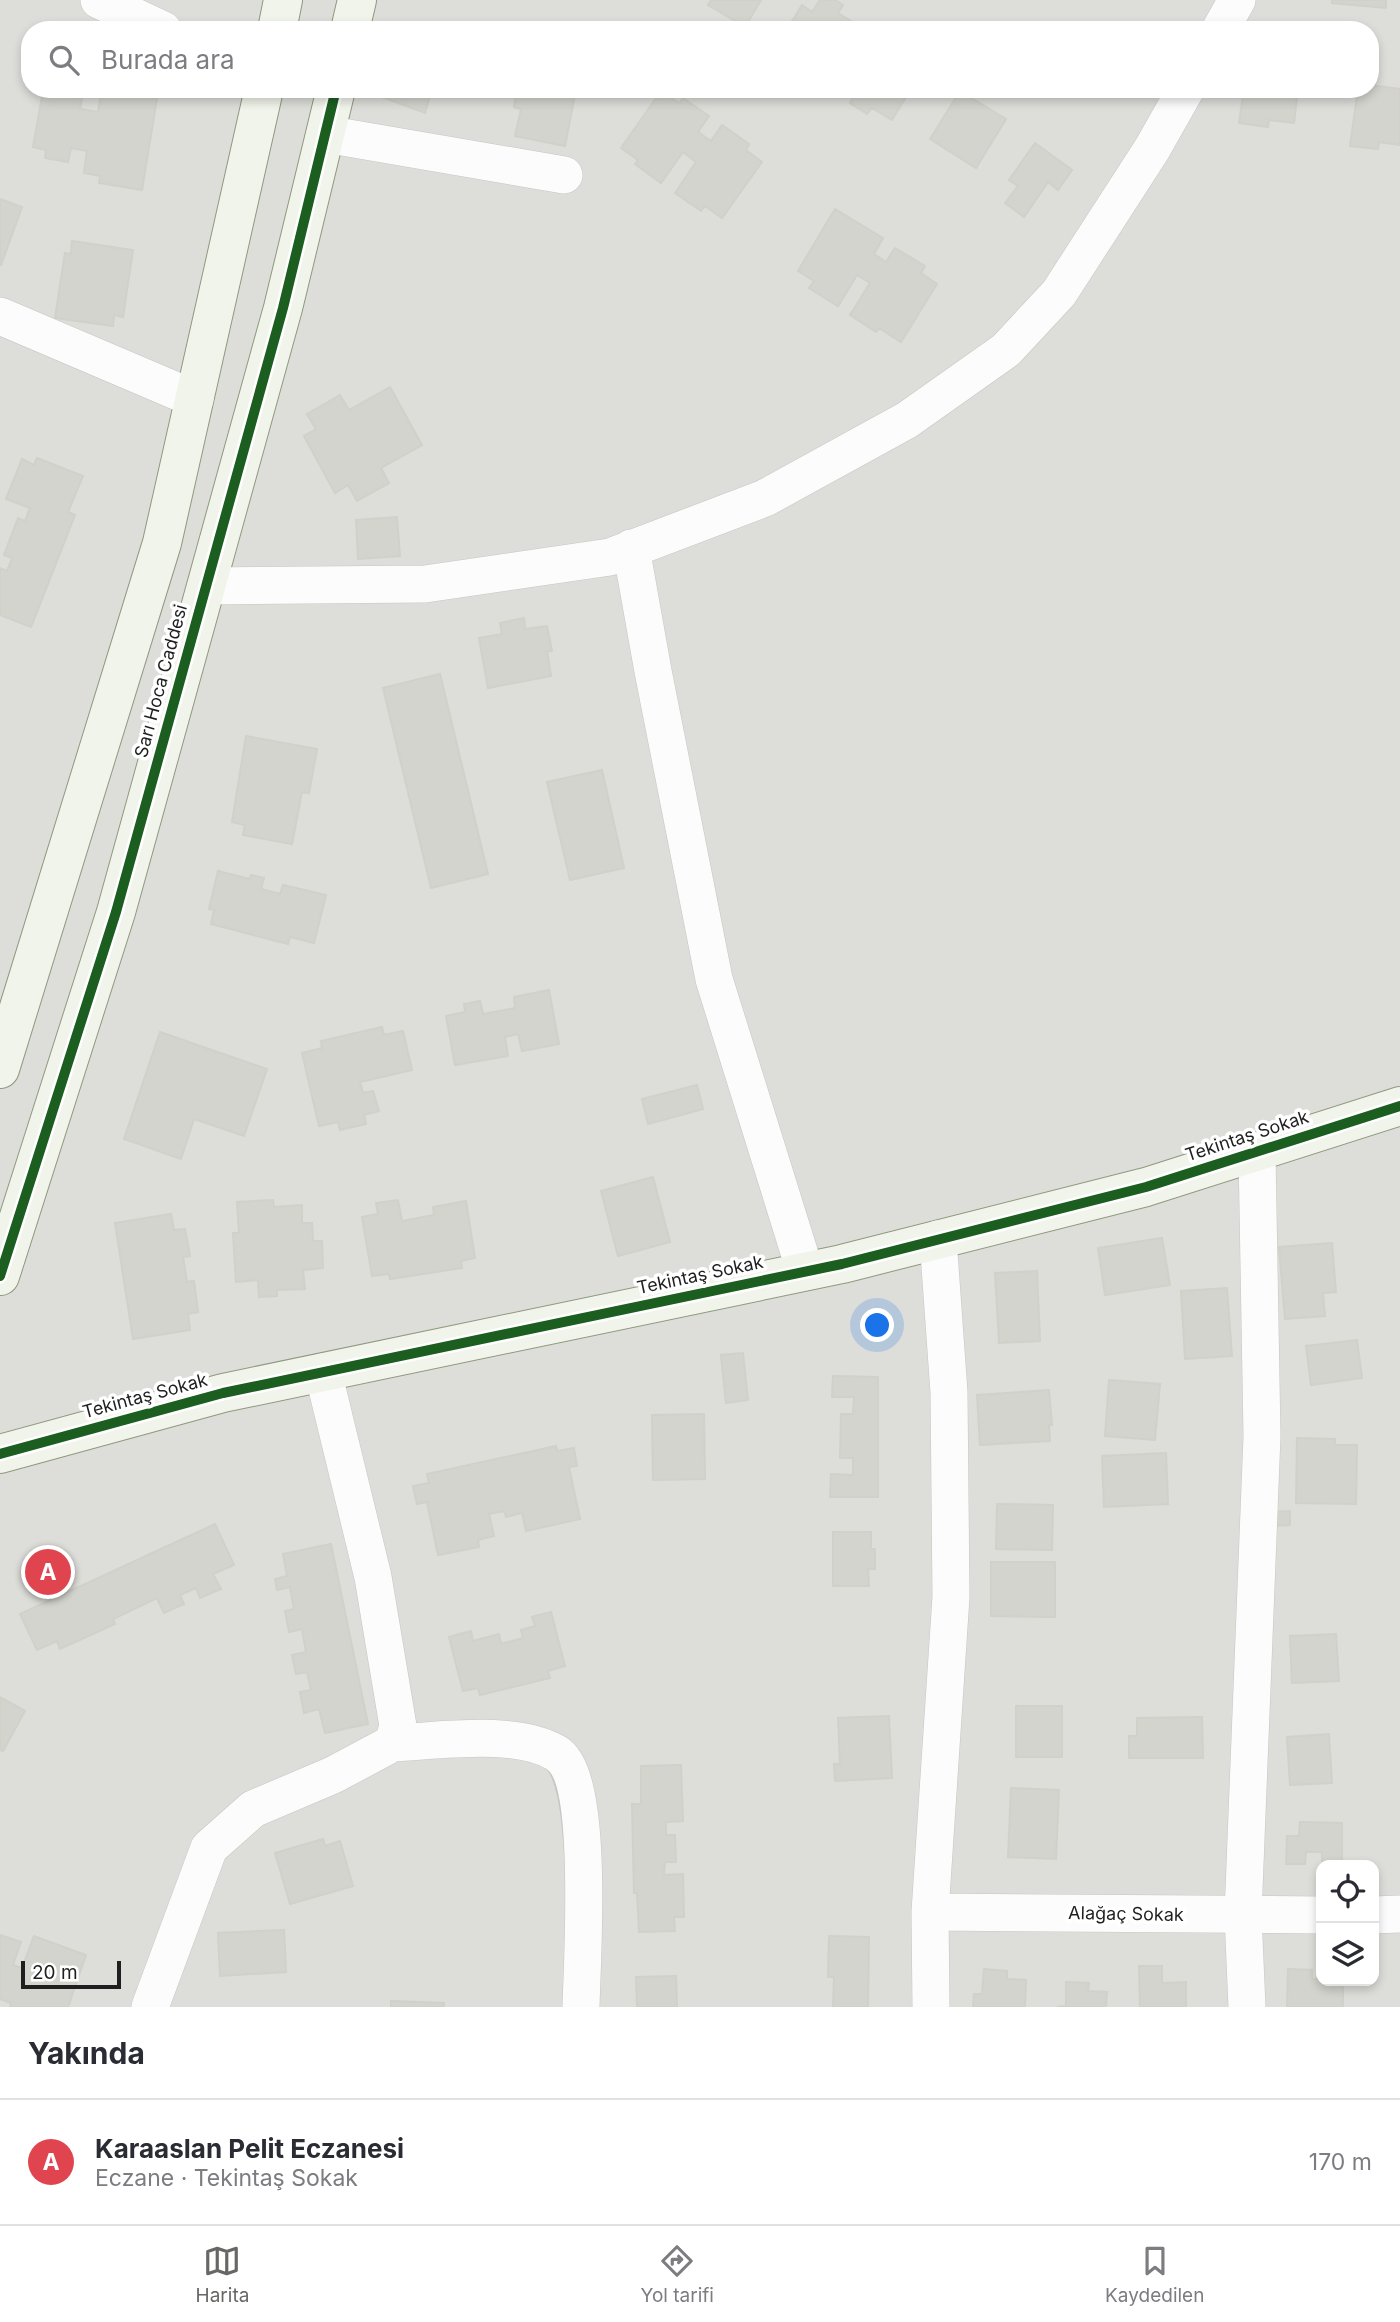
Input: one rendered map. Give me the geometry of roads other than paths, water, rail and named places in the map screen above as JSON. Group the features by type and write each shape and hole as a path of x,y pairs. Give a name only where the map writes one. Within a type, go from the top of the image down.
{"street":[{"path":"99,0 144,21"},
{"path":"279,21 283,0"},
{"path":"352,21 357,0"},
{"path":"1225,21 1237,0"},
{"name":"Sarı Hoca Caddesi","path":"0,1069 162,543 262,98"},
{"name":"Sarı Hoca Caddesi","path":"0,1276 116,912 283,308 334,98"},
{"path":"206,586 425,584 610,557 765,498 907,420 1006,350 1059,293 1152,149 1181,98"},
{"path":"325,134 564,175"},
{"path":"0,316 195,399"},
{"path":"631,548 714,979 805,1271"},
{"name":"Tekintaş Sokak","path":"0,1454 223,1393 805,1271 938,1239 1146,1187 1400,1106"},
{"path":"1247,2007 1243,1915 1262,1436 1257,1152"},
{"path":"931,2007 930,1912 951,1597 948,1392 938,1239"},
{"path":"323,1372 373,1577 398,1726 393,1743"},
{"path":"150,2007 209,1848 253,1809 333,1775 393,1743 501,1738 542,1746 558,1754 566,1761 574,1780 583,1833 581,2007"},
{"name":"Alağaç Sokak","path":"930,1912 1316,1915"},
{"path":"1379,1914 1400,1914"}],"place":[{"name":"Karaaslan Pelit Eczanesi","path":"48,1572"}]}
